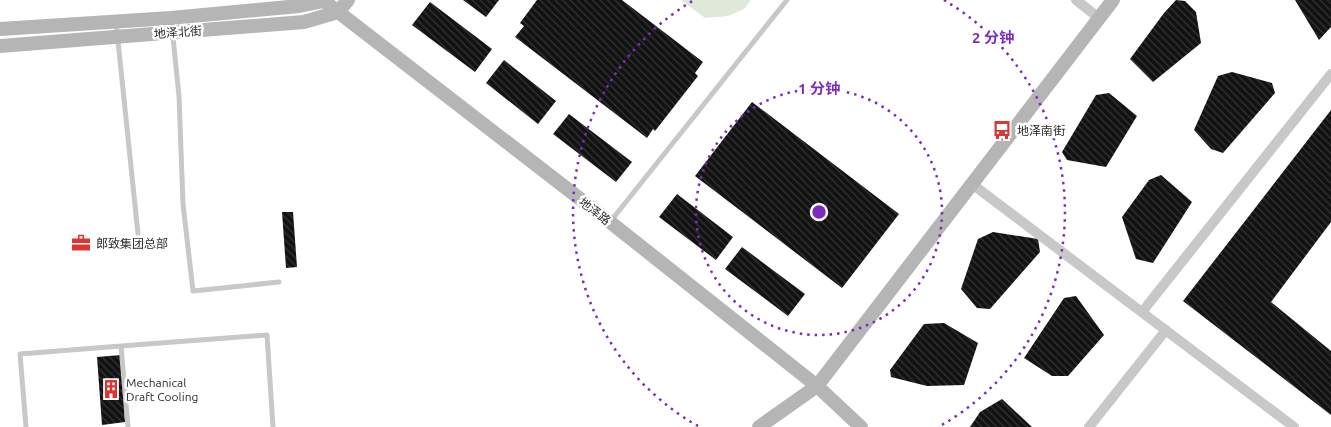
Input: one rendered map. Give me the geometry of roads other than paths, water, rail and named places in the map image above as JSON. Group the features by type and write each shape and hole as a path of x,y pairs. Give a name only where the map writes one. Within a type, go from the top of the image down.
{"street":[{"path":"338,12 348,0"},
{"path":"1076,0 1099,18"},
{"path":"759,427 817,386 1113,0"},
{"name":"地泽路","path":"325,1 610,222 817,386 861,427"},
{"name":"地泽北街","path":"0,28 171,18 299,6 325,1"},
{"name":"地泽北街","path":"0,46 304,22 338,12"},
{"path":"1142,312 1331,74"},
{"path":"972,184 1294,427"},
{"path":"1089,427 1166,330"}],"lane":[{"path":"610,222 787,0"},
{"path":"171,18 179,96 183,204 193,291 279,282"},
{"path":"116,22 138,234"},
{"path":"26,427 20,354 267,335 273,427"},
{"path":"121,346 128,427"}],"place":[{"name":"地泽南街","path":"1002,130"},
{"name":"郎致集团总部","path":"81,243"},
{"name":"Mechanical Draft Cooling","path":"111,389"}]}
